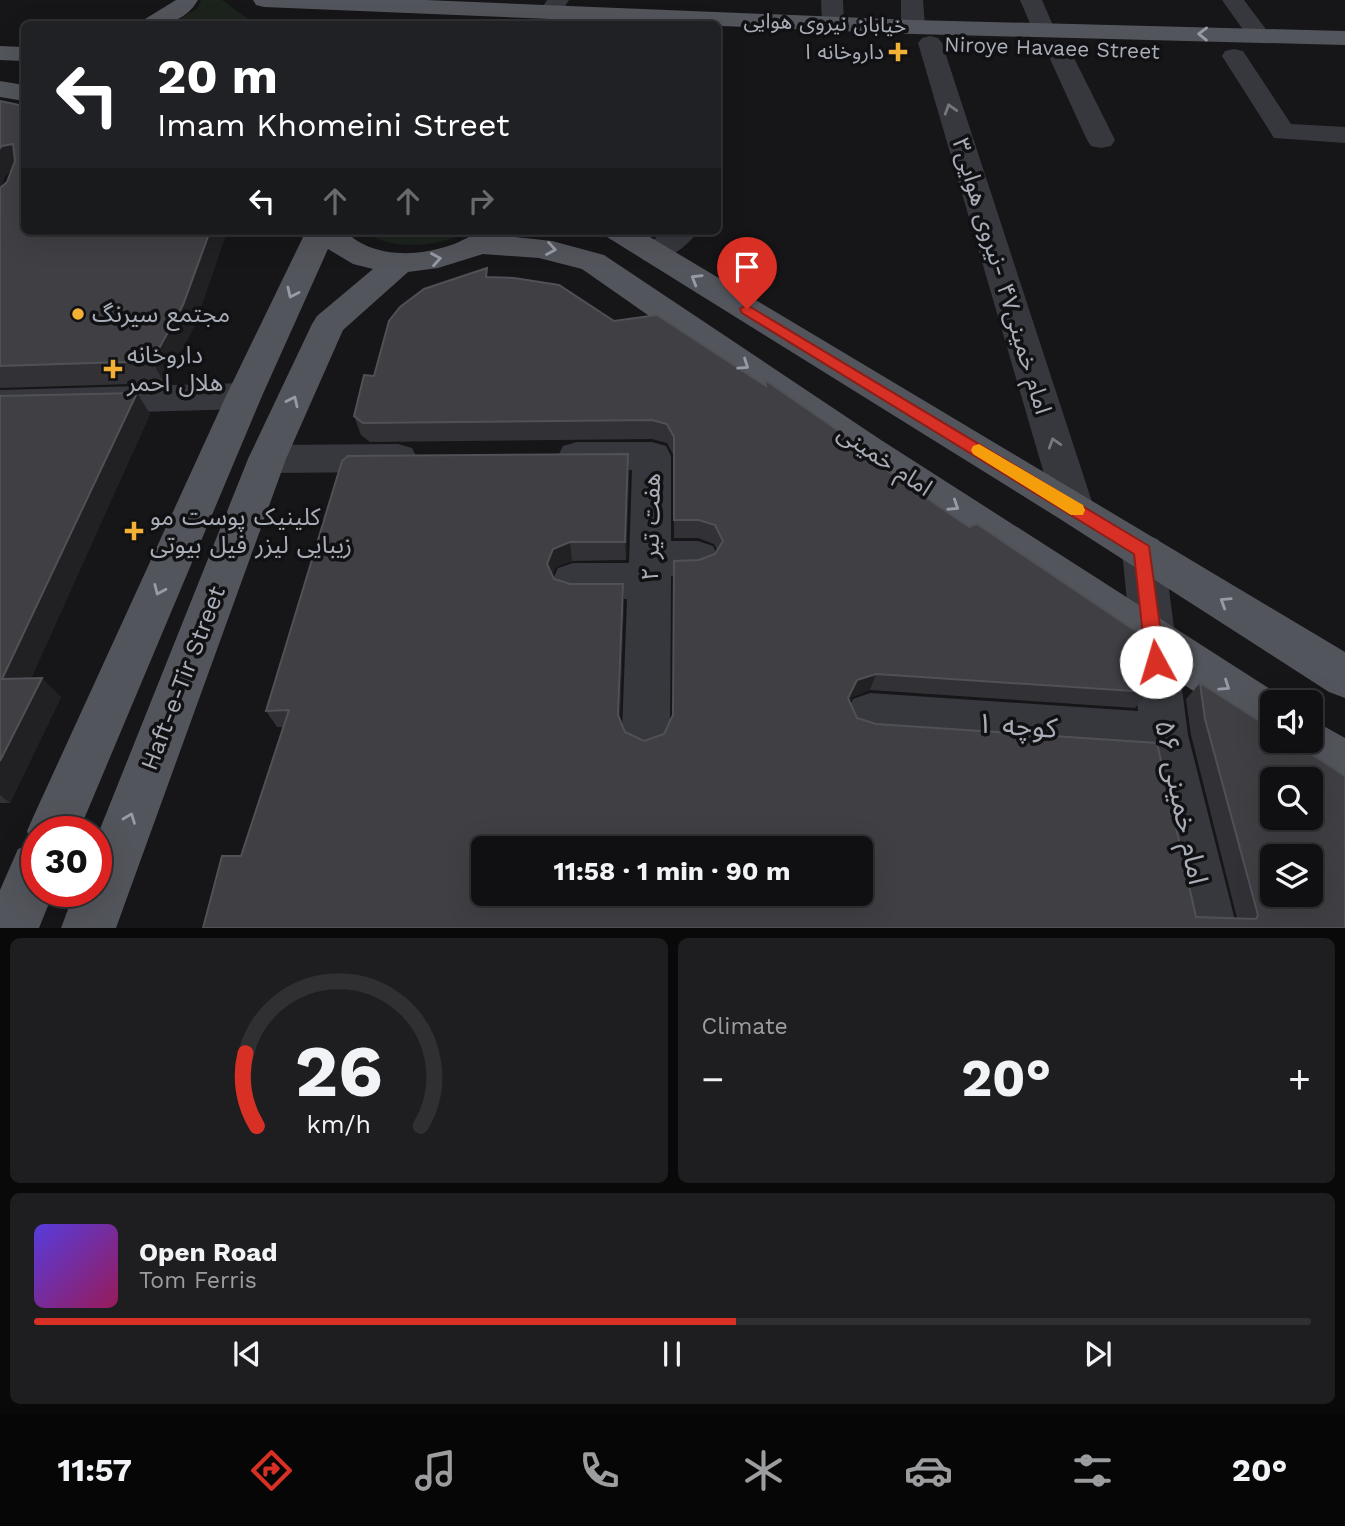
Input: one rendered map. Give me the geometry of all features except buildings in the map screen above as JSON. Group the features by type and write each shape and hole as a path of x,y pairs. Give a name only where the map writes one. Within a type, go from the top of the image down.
{"main road":[{"path":"158,21 182,8 187,0"},
{"path":"264,0 294,21"},
{"name":"خیابان نیروی هوایی","path":"264,0 554,6 833,23 922,35"},
{"name":"Niroye Havaee Street","path":"721,37 922,35 1050,39 1234,56 1345,60"},
{"path":"1050,39 1259,36 1345,38"},
{"path":"0,89 21,92"},
{"path":"60,816 244,396 319,235"},
{"name":"امام خمینی","path":"330,235 350,250 373,258 400,262 448,257 493,238 568,251 593,262 868,450 1260,709"},
{"path":"636,235 668,242 1074,508 1345,677"},
{"name":"Haft-e-Tir Street","path":"88,928 267,458 329,324 400,262"},
{"path":"1323,751 1345,766"},
{"path":"11,928 21,905"}],"street":[{"path":"832,0 833,23"},
{"name":"امام خمینی۴۷ -نیروی هوایی۳","path":"912,0 1074,508"},
{"path":"1031,0 1101,140"},
{"path":"1233,0 1259,36"},
{"path":"1234,56 1283,132 1345,135"},
{"path":"0,404 244,396"},
{"name":"هفت تیر ۲","path":"542,456 652,456 646,731"},
{"path":"267,458 432,457"},
{"name":"امام خمینی ۵۶","path":"1143,551 1164,736 1210,928"},
{"path":"573,580 650,570 698,558"},
{"name":"کوچه ۱","path":"870,715 1164,736"}],"shaded area":[{"path":"201,0 222,0 251,21 176,21 198,8"},
{"path":"371,235 459,235 444,241 416,245"}],"slow traffic":[{"path":"979,450 1077,510"}],"place":[{"name":"داروخانه ا","path":"898,52"},
{"name":"مجتمع سیرنگ","path":"78,314"},
{"name":"داروخانه هلال احمر","path":"113,369"},
{"name":"کلینیک پوست مو زیبایی لیزر فیل بیوتی","path":"134,531"}],"route":[{"path":"747,309 1143,551 1156,662"}]}
